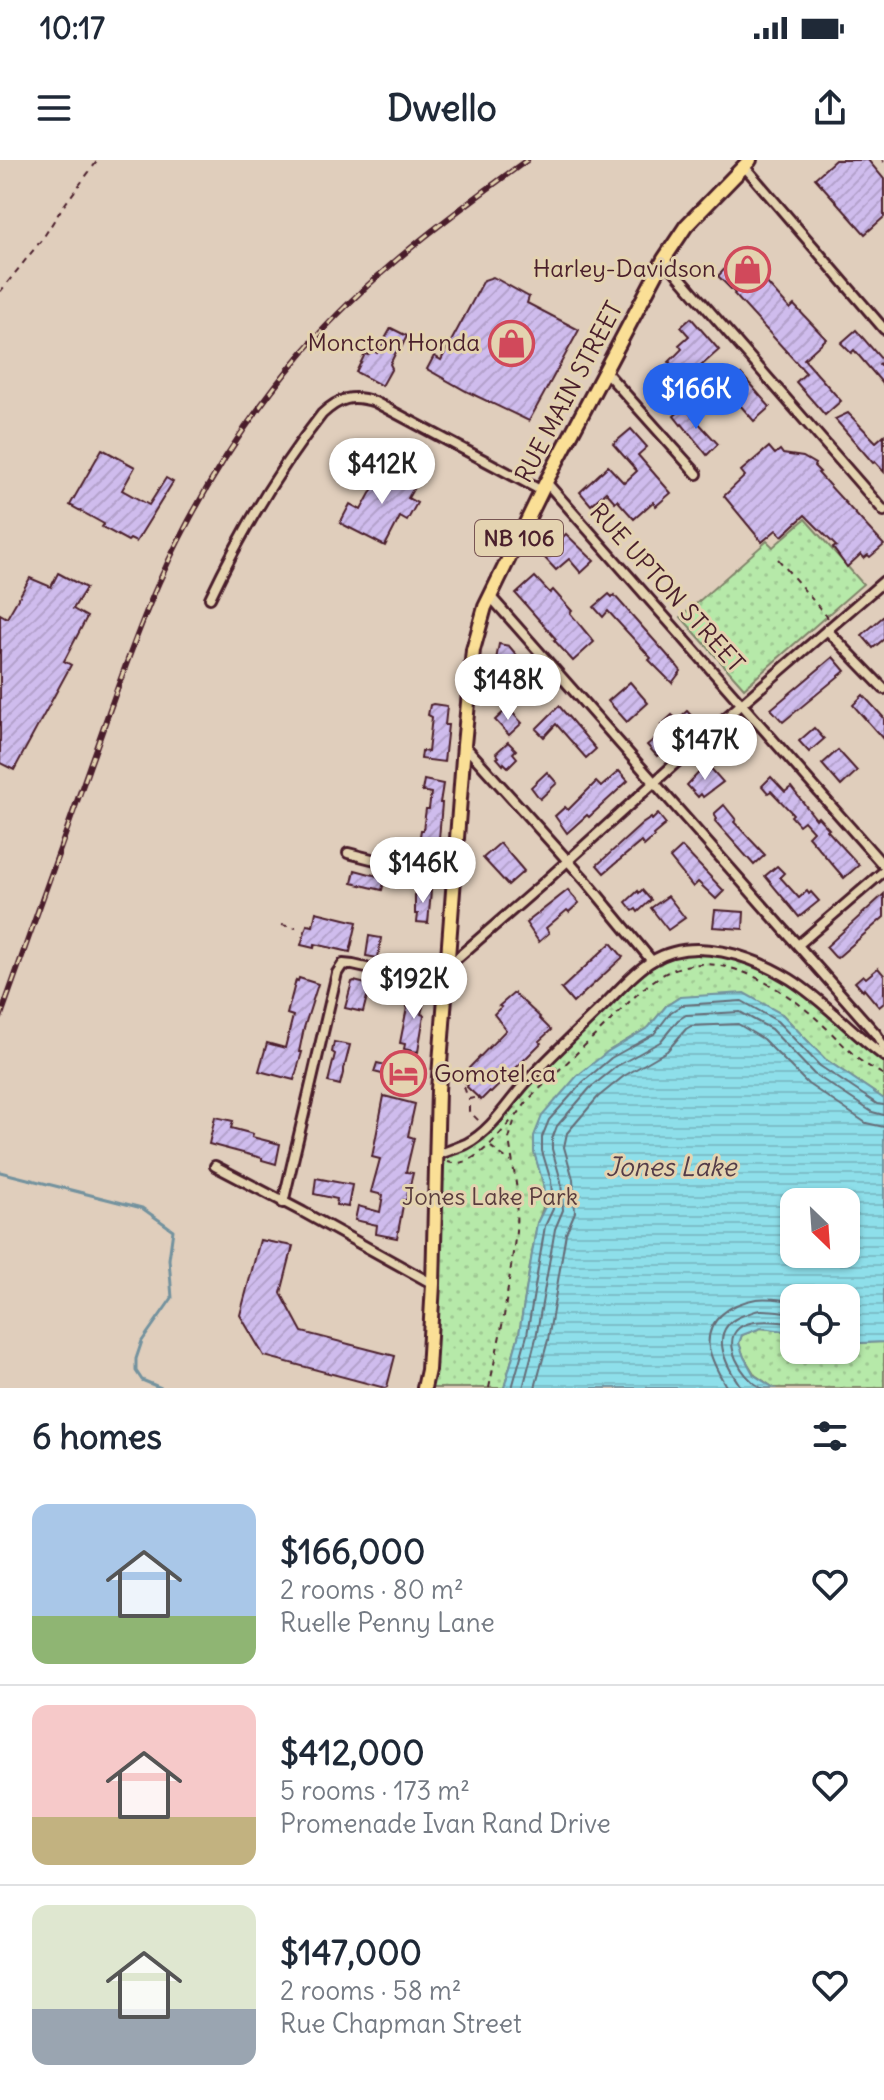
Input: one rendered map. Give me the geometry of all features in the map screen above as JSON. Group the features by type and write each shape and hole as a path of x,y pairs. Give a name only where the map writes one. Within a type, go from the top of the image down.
{"main road":[{"name":"RUE MAIN STREET","path":"424,1388 428,1370 433,1284 438,1090 473,650 490,596 544,486 664,259 686,226 747,163"}],"street":[{"path":"747,163 884,329"},
{"path":"664,259 884,511"},
{"path":"604,370 697,474"},
{"path":"210,598 271,484 322,414 331,405 345,399 356,396 375,402 544,486"},
{"name":"RUE UPTON STREET","path":"544,486 742,703 884,869"},
{"path":"447,966 884,581"},
{"path":"490,596 876,1034 884,1047"},
{"path":"830,628 884,689"},
{"path":"464,745 652,961"},
{"path":"348,853 454,880"},
{"path":"798,945 884,869"},
{"path":"438,1155 467,1143 486,1129 536,1072 652,961 689,949 729,952 788,978 817,998 862,1041 884,1056"},
{"path":"283,1203 337,973 343,964 445,986"},
{"path":"215,1166 433,1284"}],"path":[{"path":"0,292 98,160"},
{"path":"778,559 830,628"},
{"path":"282,925 296,928"},
{"path":"489,1388 504,1316 516,1232 517,1190 509,1139 515,1118 520,1109 647,985 674,969 691,965 728,966 767,983 795,1001 827,1027 860,1061 884,1075"},
{"path":"464,1087 469,1099 469,1111 486,1129"},
{"path":"469,1099 474,1098"},
{"path":"489,1146 512,1163"}],"green space":[{"path":"805,519 863,584 744,688 681,617 767,541 773,547"},
{"name":"Jones Lake Park","path":"729,952 788,978 884,1056 884,1099 825,1059 782,1014 680,997 666,1006 649,1027 607,1052 534,1152 544,1188 544,1204 537,1223 519,1334 504,1388 424,1388 438,1155 467,1143 632,978 668,954"},
{"path":"761,1328 780,1330 780,1364 860,1364 860,1343 884,1342 884,1388 774,1388 755,1375 744,1357 739,1343 742,1335"}],"water":[{"name":"Jones Lake","path":"744,993 782,1014 825,1059 884,1099 884,1342 860,1343 860,1284 780,1284 780,1330 761,1328 742,1335 739,1343 754,1375 774,1388 504,1388 519,1334 537,1223 545,1207 543,1183 534,1152 534,1136 542,1116 577,1076 607,1052 649,1027 666,1006 680,997"}],"building":[{"path":"835,160 868,160 884,179 884,217 865,234 815,178"},
{"path":"740,253 790,309 794,305 826,339 804,359 841,401 825,415 796,382 806,373 718,276"},
{"name":"Moncton Honda","path":"493,277 529,297 527,303 579,330 529,421 427,369 434,356 441,360 484,280"},
{"path":"691,318 719,350 685,380 669,362 682,349 679,345 689,336 681,327"},
{"path":"391,328 407,336 390,364 392,368 382,386 356,372 365,354 368,355 371,349 377,353"},
{"path":"856,330 883,361 879,364 884,369 884,385 854,350 851,353 841,343"},
{"path":"741,374 770,407 754,421 725,388"},
{"path":"684,407 718,444 707,455 674,416"},
{"path":"848,413 876,442 884,435 884,472 835,419"},
{"path":"631,429 647,447 638,455 671,493 656,506 653,502 634,519 606,492 591,505 580,492 608,466 624,483 637,471 613,444"},
{"path":"769,447 775,454 780,450 783,454 803,457 815,464 818,473 884,545 870,557 864,558 861,554 847,567 833,548 836,546 805,515 782,536 776,530 762,542 724,496 745,476 741,471"},
{"path":"102,449 135,467 122,490 149,505 166,478 173,482 136,542 102,527 104,524 70,505"},
{"path":"374,464 416,484 408,498 417,503 407,521 400,517 385,546 340,523 350,504 361,510 373,488 364,483"},
{"path":"566,534 594,561 581,573 569,559 556,570 543,556"},
{"path":"58,573 86,588 73,609 87,617 64,661 71,665 14,770 0,763 0,614 7,618 30,578 51,587"},
{"path":"535,577 550,593 553,590 594,642 573,661 516,594"},
{"path":"609,594 614,595 681,671 672,683 608,611 603,617 594,607"},
{"path":"884,616 884,639 873,648 862,635"},
{"path":"499,644 509,646 526,666 522,687 515,686 514,695 490,691"},
{"path":"833,657 845,671 783,722 771,709"},
{"path":"630,682 648,703 627,722 608,701"},
{"path":"863,695 884,718 884,740 853,705"},
{"path":"433,704 447,706 444,762 421,759 422,751 428,752 432,717 428,715"},
{"path":"559,706 596,749 586,758 556,724 544,737 536,729"},
{"path":"508,708 522,723 509,735 495,720"},
{"path":"687,711 696,721 657,756 647,745 665,730 661,725 672,715 677,720"},
{"path":"814,728 824,739 809,752 799,741"},
{"path":"508,742 516,750 513,753 517,758 508,767 497,758 496,753"},
{"path":"838,750 857,771 841,786 822,764"},
{"path":"707,764 723,782 703,797 701,794 698,797 687,785"},
{"path":"619,771 628,781 567,833 555,816 565,807 568,810 596,782 601,787"},
{"path":"547,772 557,783 540,799 531,787"},
{"path":"771,777 785,792 791,787 859,865 844,878 808,836 813,831 804,821 799,825 791,816 793,814 762,786"},
{"path":"424,780 443,784 439,839 435,839 432,856 417,854 431,793 422,791"},
{"path":"724,805 736,820 734,822 765,855 754,865 715,821 714,814"},
{"path":"658,814 666,824 644,846 641,842 604,873 597,865 642,824"},
{"path":"500,843 524,871 508,885 483,858"},
{"path":"682,847 724,891 716,899 698,882 693,887 670,858"},
{"path":"777,866 784,873 780,877 799,898 807,891 819,901 799,917 765,876"},
{"path":"355,870 385,878 382,890 352,883"},
{"path":"415,890 431,891 428,923 417,922"},
{"path":"568,890 579,903 546,928 549,933 539,942 526,923"},
{"path":"642,890 651,900 638,912 636,909 633,911 626,902"},
{"path":"884,894 884,917 835,957 826,947"},
{"path":"668,896 685,918 668,930 651,908"},
{"path":"715,910 744,912 743,929 713,927"},
{"path":"316,912 357,922 350,952 315,944 314,948 301,945 307,925 313,926"},
{"path":"369,936 381,938 378,958 366,956"},
{"path":"611,943 623,957 573,1003 561,989"},
{"path":"878,968 884,975 884,1003 879,1007 855,982"},
{"path":"299,978 318,984 304,1028 299,1052 302,1052 294,1080 259,1071 267,1043 285,1048 293,1016 287,1014"},
{"path":"354,981 370,985 363,1012 345,1008"},
{"path":"414,989 427,992 421,1014 424,1015 418,1052 404,1049 405,1044 400,1043 410,992 413,993"},
{"path":"514,993 551,1030 481,1100 461,1078 506,1030 494,1014"},
{"path":"334,1042 350,1045 340,1085 328,1082 335,1054 332,1052"},
{"path":"377,1063 420,1073 418,1083 374,1072"},
{"path":"384,1096 415,1104 408,1136 414,1138 406,1172 413,1173 397,1238 376,1234 377,1225 355,1220 358,1206 380,1212 383,1195 371,1192 380,1159 372,1157"},
{"path":"215,1117 233,1121 231,1128 253,1134 252,1137 280,1144 276,1164 209,1144"},
{"path":"316,1178 352,1185 348,1207 336,1205 337,1199 314,1194"},
{"path":"260,1240 293,1246 281,1293 302,1332 395,1356 387,1387 264,1356 240,1315"}],"waterway":[{"path":"0,1172 142,1208 173,1230 169,1259 172,1298 142,1341 136,1359 136,1371 142,1380 161,1388"}],"railway":[{"path":"0,1018 140,626 173,551 205,491 261,405 328,324 381,273 438,226 527,160"}],"place":[{"name":"Harley-Davidson","path":"747,269"},
{"name":"Moncton Honda","path":"511,343"},
{"name":"Gomotel.ca","path":"403,1074"}]}
